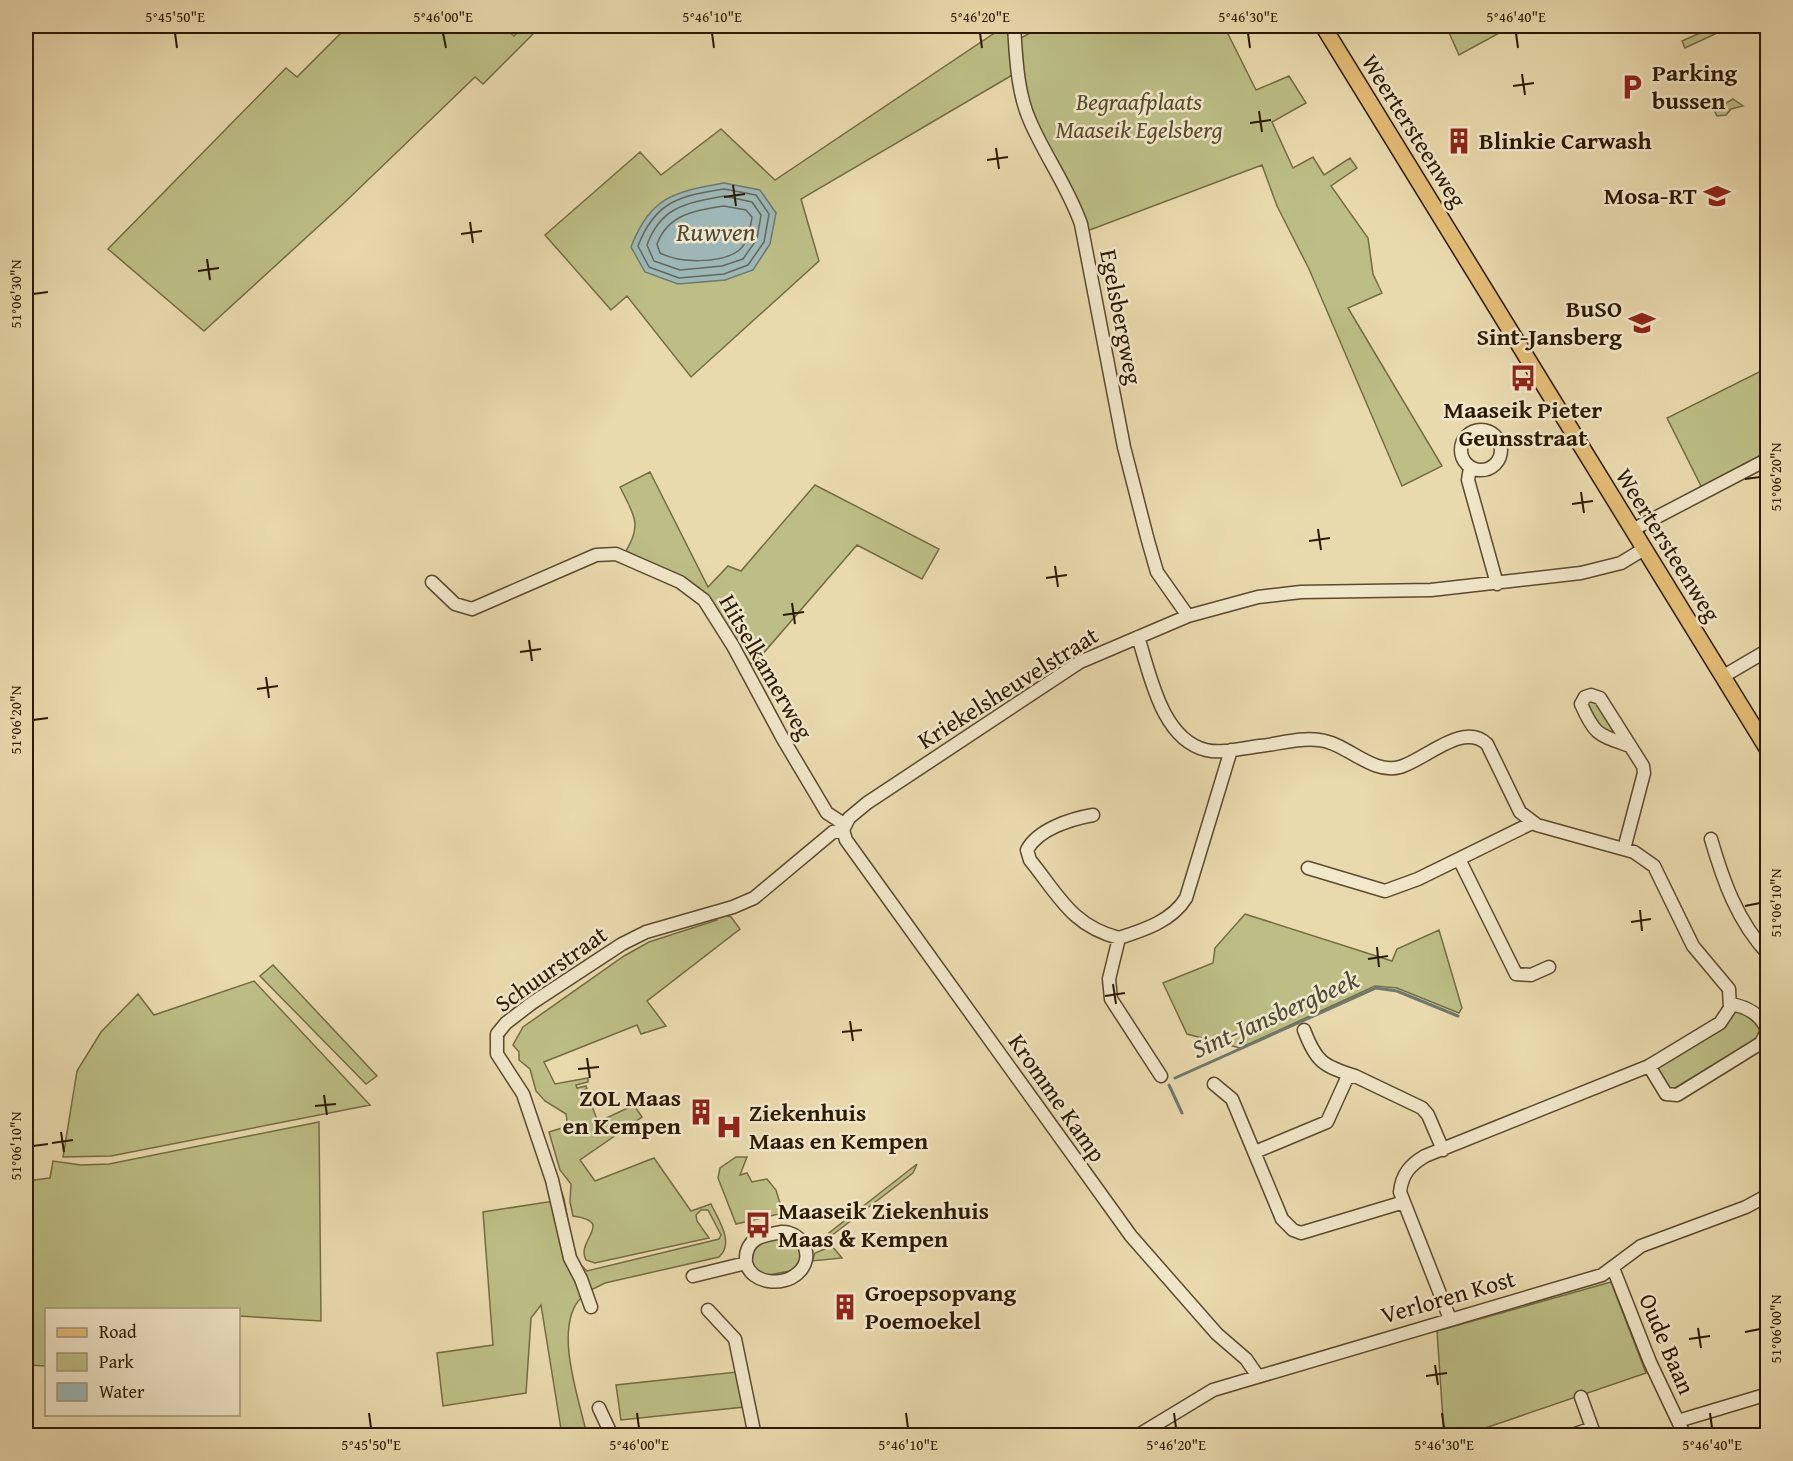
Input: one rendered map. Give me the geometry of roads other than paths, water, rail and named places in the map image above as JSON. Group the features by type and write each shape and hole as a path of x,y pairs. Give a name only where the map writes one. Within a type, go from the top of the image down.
{"main road":[{"name":"Weertersteenweg","path":"1323,26 1767,750"}],"street":[{"name":"Egelsbergweg","path":"1014,26 1019,76 1029,120 1076,208 1081,224 1124,447 1157,572 1188,616"},
{"path":"1632,530 1767,459"},
{"path":"1470,468 1468,480 1497,584"},
{"name":"Kriekelsheuvelstraat","path":"843,827 867,803 1080,662 1188,616 1258,597 1301,592 1431,590 1600,570 1624,561 1644,549"},
{"name":"Hitselkamerweg","path":"432,582 455,603 472,609 596,555 616,554 680,582 704,600 827,813 843,827"},
{"path":"1138,637 1163,713 1171,725 1193,745 1205,750 1231,750 1316,739 1331,742 1378,766 1389,768 1410,763 1452,741 1475,736 1487,744 1520,812 1532,822 1624,849 1644,857 1654,866 1693,946 1729,989 1731,1004 1720,1023 1649,1066 1413,1163 1401,1180 1400,1192 1450,1319"},
{"path":"1722,677 1767,650"},
{"path":"1624,849 1644,773 1630,746 1600,698 1590,695 1582,700 1581,704 1593,730 1600,736 1630,746"},
{"path":"1093,815 1048,831 1033,840 1027,850 1030,860 1076,918 1089,928 1119,938 1170,916 1179,909 1186,898 1231,750"},
{"path":"1308,868 1385,891 1397,889 1532,822"},
{"name":"Schuurstraat","path":"589,1301 570,1258 552,1180 522,1094 497,1054 497,1034 506,1023 532,1003 622,944 646,932 746,902 784,876 833,832 843,827"},
{"name":"Kromme Kamp","path":"843,827 846,840 1131,1236 1217,1334 1246,1359 1257,1375"},
{"path":"1711,839 1732,900 1767,954"},
{"path":"1459,858 1516,974 1531,975 1549,967"},
{"path":"1119,938 1109,979 1111,999 1161,1076"},
{"path":"1649,1066 1662,1090 1666,1094 1677,1095 1761,1043 1767,1031 1765,1025 1748,1007 1731,1004"},
{"path":"1304,1030 1313,1054 1332,1069 1355,1076 1422,1108 1428,1115 1443,1149"},
{"path":"1256,1152 1327,1122 1347,1077 1355,1076"},
{"path":"1214,1084 1232,1098 1282,1219 1293,1230 1302,1233 1404,1202"},
{"name":"Verloren Kost","path":"1137,1436 1213,1390 1257,1375 1602,1275 1641,1246 1746,1207 1767,1195"},
{"path":"794,1233 806,1249 802,1268 789,1278 760,1280 752,1275 746,1263 748,1246 763,1235 794,1233"},
{"path":"693,1276 746,1263"},
{"name":"Oude Baan","path":"1613,1268 1650,1362 1685,1436"},
{"path":"708,1310 735,1339 755,1436"},
{"path":"1678,1421 1767,1394"},
{"path":"1570,1436 1594,1432 1581,1397"},
{"path":"599,1408 612,1436"}],"water":[{"name":"Ruwven","path":"724,183 760,190 776,213 770,244 753,270 725,280 678,284 645,272 631,247 647,217 666,199 691,190"}],"waterway":[{"name":"Sint-Jansbergbeek","path":"1175,1078 1376,988 1397,991 1458,1016"},
{"name":"Sint-Jansbergbeek","path":"1169,1085 1182,1113"}],"place":[{"name":"Parking bussen","path":"1632,87"},
{"name":"Blinkie Carwash","path":"1459,141"},
{"name":"Mosa-RT","path":"1717,196"},
{"name":"BuSO Sint-Jansberg","path":"1642,323"},
{"name":"Maaseik Pieter Geunsstraat","path":"1523,378"},
{"name":"ZOL Maas en Kempen","path":"701,1112"},
{"name":"Ziekenhuis Maas en Kempen","path":"729,1127"},
{"name":"Maaseik Ziekenhuis Maas & Kempen","path":"758,1225"},
{"name":"Groepsopvang Poemoekel","path":"845,1307"}],"park label":[{"name":"Begraafplaats Maaseik Egelsberg","path":"1139,116"}]}
